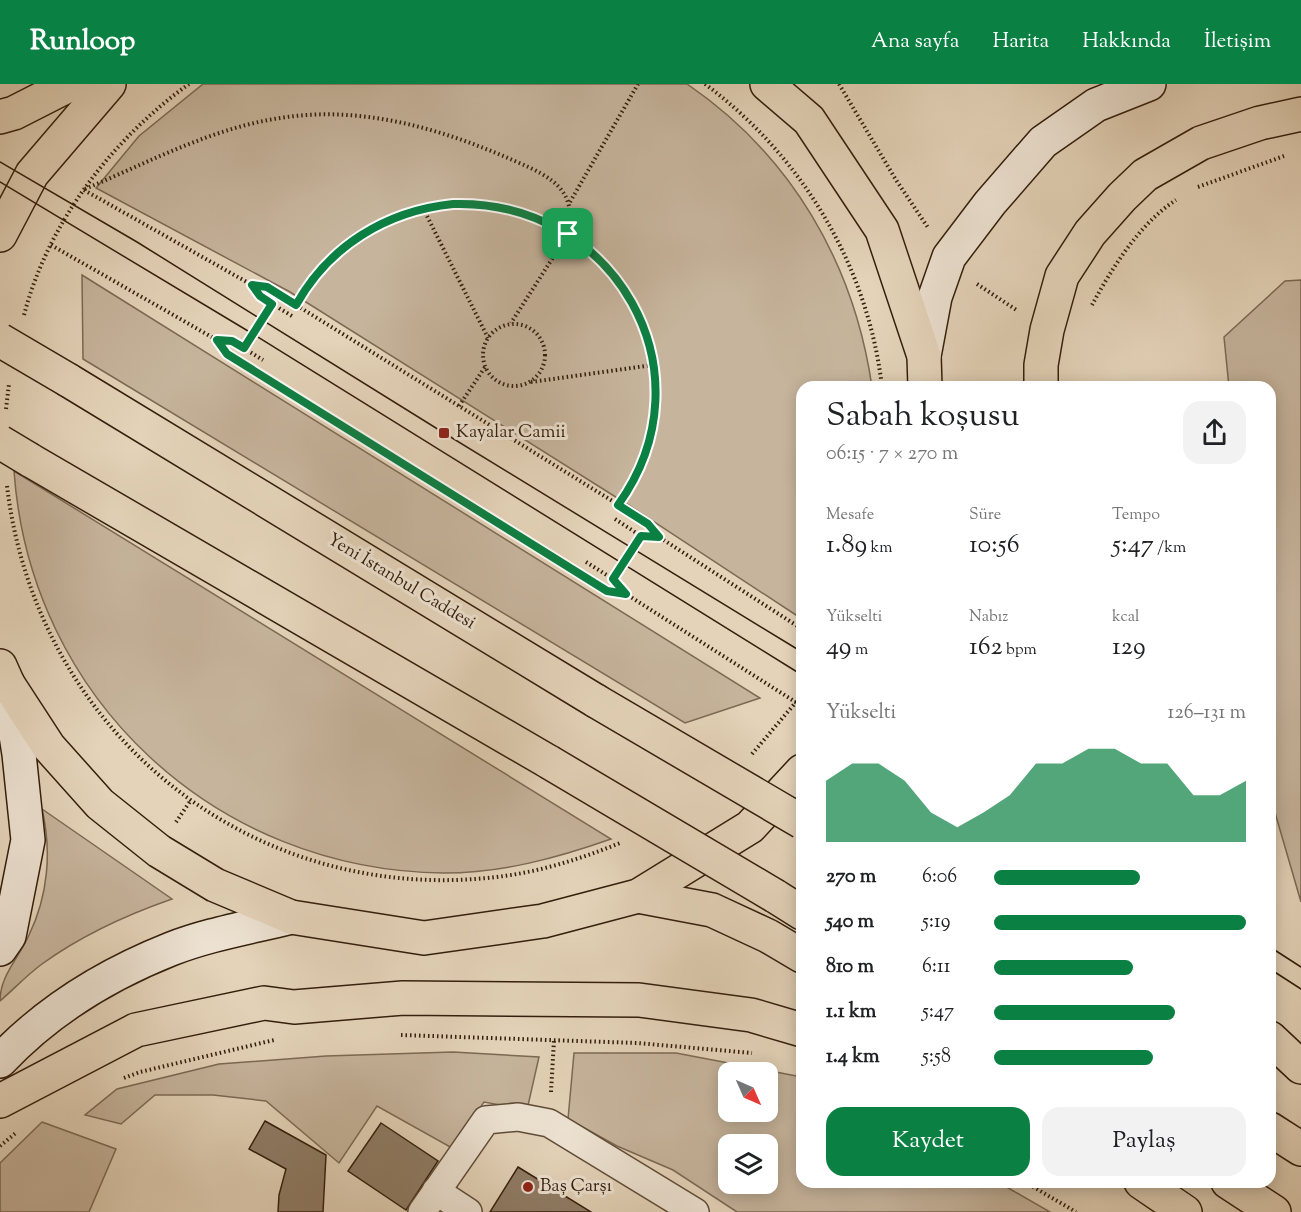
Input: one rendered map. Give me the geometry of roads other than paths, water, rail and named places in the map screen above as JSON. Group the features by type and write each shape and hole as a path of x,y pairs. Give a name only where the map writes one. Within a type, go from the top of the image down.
{"highway":[{"path":"0,117 14,113 71,84"},
{"path":"0,235 32,174 109,84"},
{"path":"767,84 809,120 882,230 924,372"},
{"path":"1041,381 1041,365 1047,330 1062,276 1090,233 1122,196 1145,175 1201,143 1260,123 1301,114"},
{"name":"Yeni İstanbul Caddesi","path":"0,340 596,701 796,818"},
{"path":"0,442 549,762 796,909"},
{"path":"4,675 49,747 100,804 159,851 215,885 291,917 424,938 543,921 638,896 750,827 796,777"},
{"path":"638,896 712,910 768,936 796,952"},
{"path":"0,1101 136,1030 264,1003 294,1007 403,998 639,1000 751,1015 796,1028"},
{"path":"1276,1044 1301,1067"},
{"path":"1276,1051 1301,1067"},
{"path":"1276,1133 1301,1149"},
{"path":"1150,1188 1185,1212"},
{"path":"1237,1188 1274,1212"}],"street":[{"path":"924,372 936,297 949,257 990,203 1043,142 1096,105 1149,84"},
{"path":"0,949 9,936 28,840 20,754 4,675"},
{"path":"0,1061 25,1034 92,986 172,949 291,917"},
{"path":"468,1212 429,1202 486,1120 518,1117 549,1123 695,1212"}],"tram line":[{"path":"0,162 137,242 796,648"},
{"path":"0,182 253,334 796,671"},
{"path":"1276,951 1301,967"},
{"path":"1276,973 1301,989"}],"place":[{"name":"Kayalar Camii","path":"444,433"},
{"name":"Baş Çarşı","path":"528,1187"}]}
